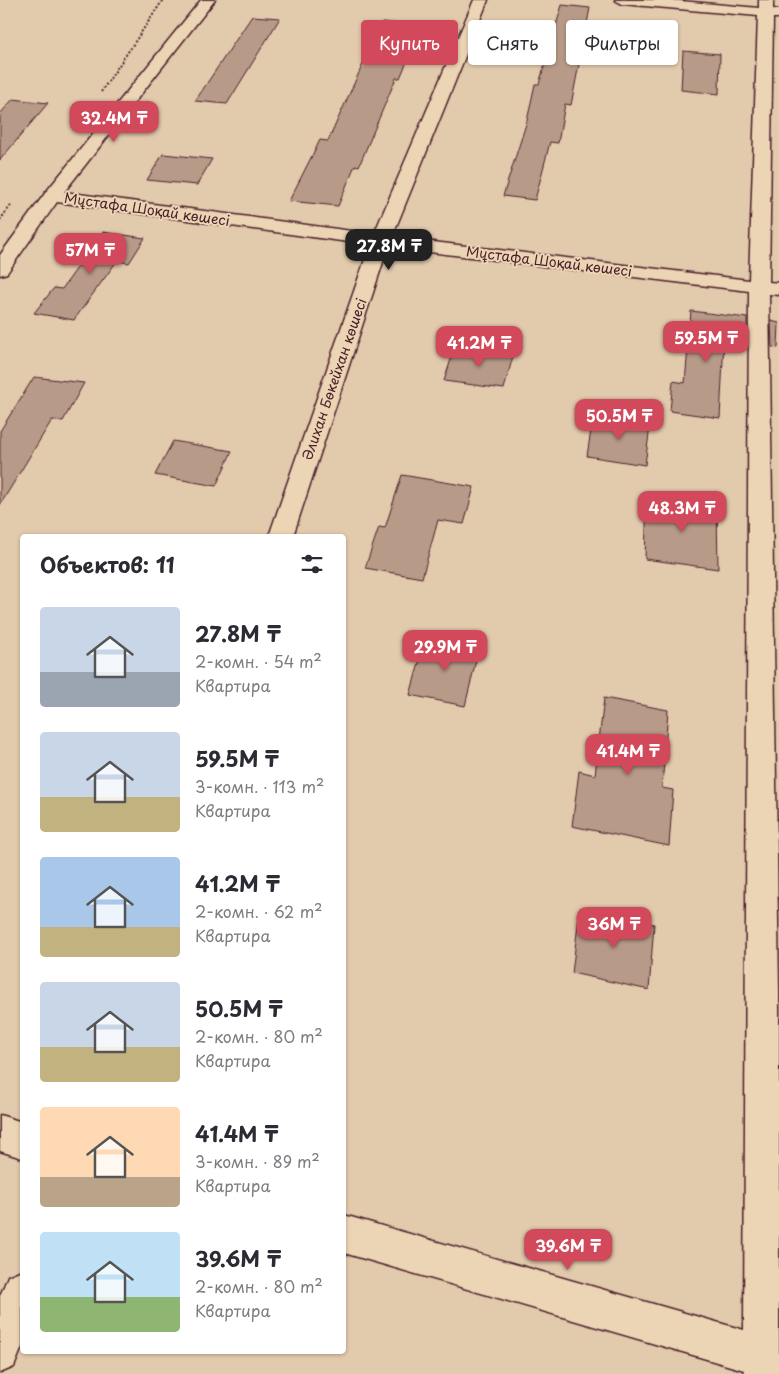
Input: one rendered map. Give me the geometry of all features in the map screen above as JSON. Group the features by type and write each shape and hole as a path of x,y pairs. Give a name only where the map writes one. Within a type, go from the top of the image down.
{"street":[{"path":"4,259 208,0"},
{"name":"Әлихан Бөкейхан көшесі","path":"282,534 381,241 480,0"},
{"path":"346,1235 769,1364 770,9 622,0"},
{"name":"Мұстафа Шоқай көшесі","path":"52,196 381,241 769,288"},
{"path":"0,1133 20,1139"},
{"path":"0,1353 20,1296"}],"path":[{"path":"100,93 163,0"},
{"path":"0,220 18,197"}],"building":[{"path":"562,5 590,8 588,20 566,20 566,65 579,65 571,105 565,104 558,143 550,142 535,200 503,196 527,121 535,84 539,84 545,65 556,65 556,26"},
{"path":"252,16 280,18 227,104 195,101"},
{"path":"683,51 720,54 719,94 681,90"},
{"path":"362,65 406,65 400,78 396,78 359,166 355,165 338,206 289,201 320,140 328,141"},
{"path":"13,99 48,103 0,160 0,114"},
{"path":"163,154 212,159 197,185 147,180"},
{"path":"103,232 145,238 129,263 117,261 74,320 34,313 54,288 62,289"},
{"path":"691,311 747,318 747,344 724,341 720,418 670,411 673,381 685,383"},
{"path":"771,321 779,323 778,348 772,347"},
{"path":"455,347 513,356 504,389 444,381"},
{"path":"34,377 84,383 63,421 52,420 0,505 0,431"},
{"path":"593,417 650,426 645,465 587,456"},
{"path":"173,441 232,451 216,486 155,475"},
{"path":"402,475 474,487 464,524 438,520 422,578 365,568 379,527 385,528"},
{"path":"647,497 717,506 718,569 645,559"},
{"path":"426,638 479,648 465,706 410,695"},
{"path":"604,698 668,710 662,788 673,790 669,846 572,826 579,771 595,775"},
{"path":"580,908 654,924 649,990 572,973"}]}
